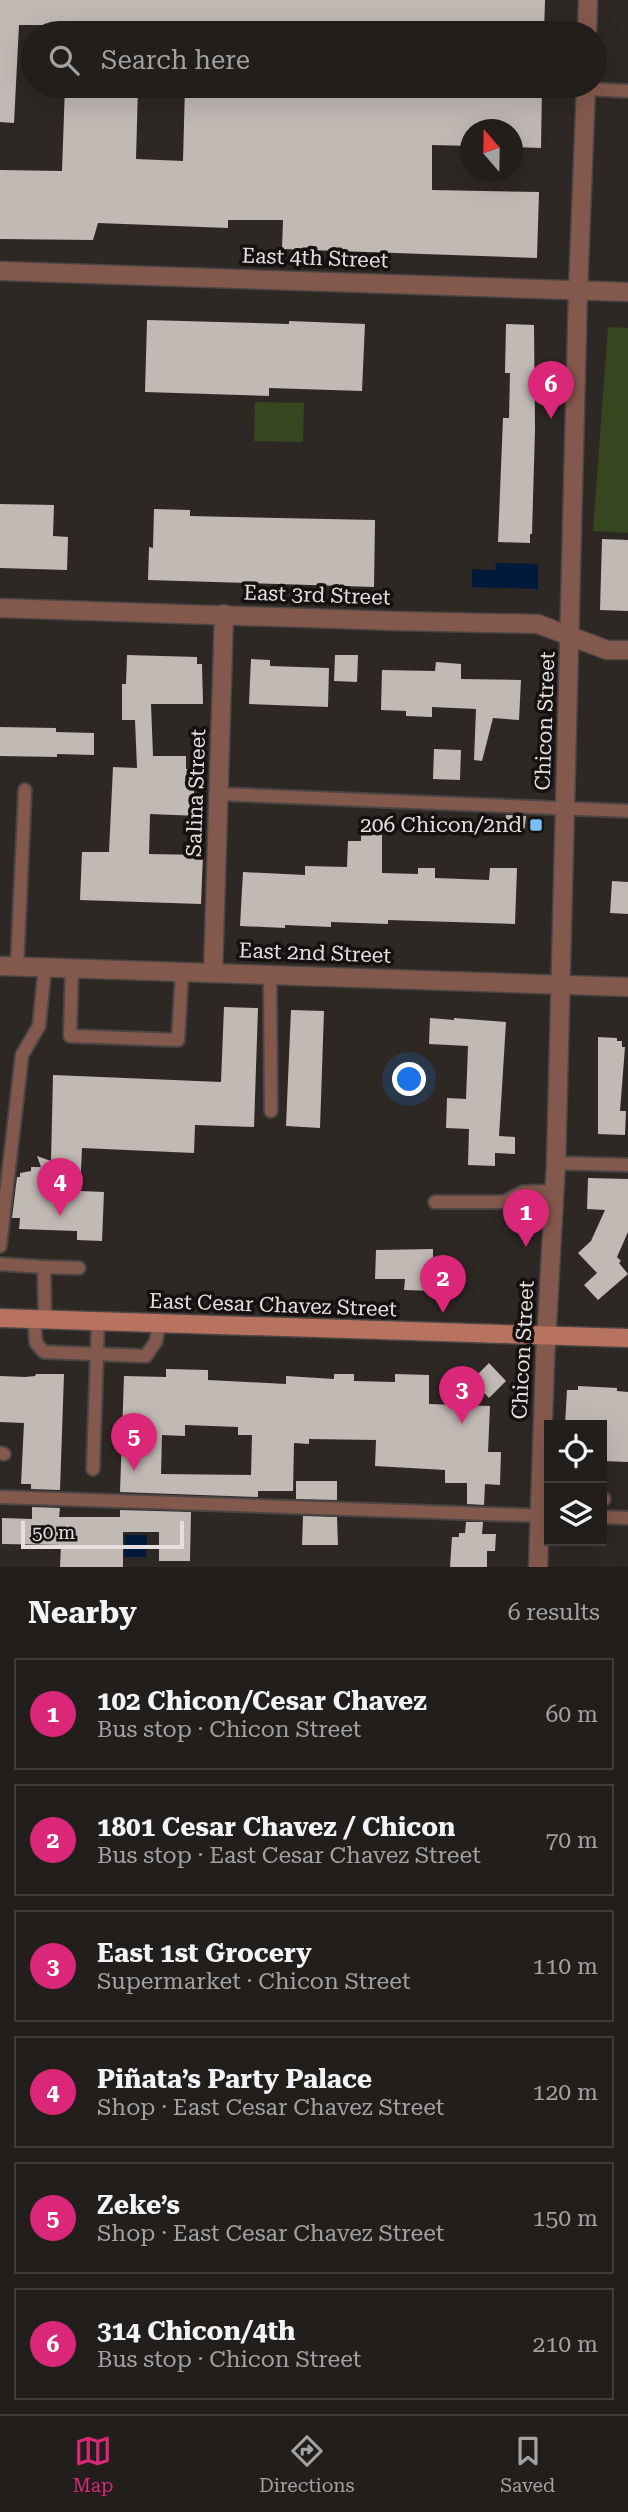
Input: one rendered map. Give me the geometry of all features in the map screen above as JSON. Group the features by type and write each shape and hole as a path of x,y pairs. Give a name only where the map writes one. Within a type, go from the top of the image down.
{"main road":[{"name":"East Cesar Chavez Street","path":"0,1318 628,1338"}],"street":[{"path":"587,21 588,0"},
{"name":"Chicon Street","path":"544,1483 546,1336 556,1163 578,290 586,98"},
{"name":"East 4th Street","path":"0,271 628,292"},
{"name":"East 3rd Street","path":"0,608 538,624 607,650 628,650"},
{"name":"Salina Street","path":"213,973 224,614"},
{"name":"East 2nd Street","path":"9,966 628,987"},
{"name":"Chicon Street","path":"538,1567 544,1516"}],"lane":[{"path":"607,90 628,91"},
{"path":"9,966 25,790"},
{"path":"219,794 628,811"},
{"path":"0,1246 22,1055 39,1026 45,967"},
{"path":"72,968 70,1036 83,1037 178,1040 182,972"},
{"path":"270,975 271,1111"},
{"path":"556,1163 628,1165"},
{"path":"435,1202 504,1202 523,1192 554,1191"},
{"path":"0,1264 79,1268"},
{"path":"44,1267 36,1343 44,1352 146,1356 156,1341 159,1323"},
{"path":"93,1469 98,1322"},
{"path":"0,1497 544,1516"},
{"path":"607,1517 628,1518"}],"green space":[{"path":"608,327 628,328 628,533 593,531"},
{"path":"255,402 304,403 303,442 254,441"}],"water":[{"path":"496,563 538,564 538,589 472,587 472,569 495,570"},
{"path":"125,1535 147,1535 146,1557 124,1557"}],"building":[{"path":"0,0 545,0 544,21 21,21 14,123 0,122"},
{"path":"65,98 138,98 136,159 183,161 185,98 542,98 541,148 523,147 523,119 460,119 460,146 432,145 432,190 539,192 537,258 282,249 283,220 228,220 228,228 98,223 93,240 0,239 0,170 62,171"},
{"path":"147,320 365,324 362,391 269,388 269,396 145,392"},
{"path":"506,324 534,325 535,429 530,543 498,542 503,418 509,418 510,373 505,373"},
{"path":"0,504 54,505 53,536 68,537 67,570 0,568"},
{"path":"154,509 190,510 190,516 375,520 374,587 148,580 149,547 153,548"},
{"path":"602,539 628,540 628,611 600,610"},
{"path":"127,655 197,657 197,664 202,664 203,704 151,704 153,756 186,756 186,769 195,769 194,796 199,796 199,816 150,814 149,854 203,855 201,904 80,900 82,852 109,852 113,767 137,768 135,720 122,720 122,684 126,684"},
{"path":"335,655 358,655 357,682 334,681"},
{"path":"251,659 270,660 270,666 329,668 328,707 249,704"},
{"path":"436,662 461,664 461,679 521,680 519,720 493,718 482,761 474,760 476,709 432,707 432,717 406,716 406,711 381,710 382,670 435,671"},
{"path":"0,727 56,728 56,732 94,733 94,755 0,756"},
{"path":"434,749 461,750 460,780 433,779"},
{"path":"506,815 526,816 524,834 505,833"},
{"path":"361,830 382,831 382,873 418,874 418,868 435,868 435,878 489,880 490,868 517,868 515,924 388,920 388,924 331,922 331,927 240,926 243,872 305,875 305,866 347,867 348,841 361,841"},
{"path":"612,881 628,882 628,914 610,913"},
{"path":"224,1007 258,1008 254,1127 195,1125 194,1153 82,1148 80,1191 104,1192 102,1241 77,1240 77,1231 19,1229 20,1218 12,1218 17,1177 20,1177 20,1173 31,1171 31,1167 41,1167 37,1156 51,1161 53,1075 221,1082"},
{"path":"291,1010 324,1011 320,1128 286,1126"},
{"path":"430,1018 506,1022 499,1136 515,1137 515,1154 495,1153 495,1166 468,1165 469,1129 446,1128 447,1098 466,1099 468,1046 429,1044"},
{"path":"598,1037 617,1038 617,1041 622,1041 622,1047 625,1047 620,1111 626,1111 625,1135 598,1134"},
{"path":"588,1178 628,1179 628,1232 617,1257 628,1274 598,1300 584,1285 597,1273 578,1253 591,1241 605,1210 587,1209"},
{"path":"433,1249 433,1273 439,1273 438,1291 404,1290 405,1279 375,1279 376,1250"},
{"path":"489,1363 506,1381 489,1398 472,1380"},
{"path":"166,1369 208,1370 208,1380 286,1384 286,1376 334,1379 334,1374 354,1374 354,1381 395,1382 395,1374 429,1375 429,1404 490,1406 488,1452 501,1452 500,1485 485,1484 484,1505 467,1504 467,1483 445,1483 445,1470 375,1466 376,1440 309,1439 309,1444 294,1443 293,1491 258,1491 258,1497 120,1492 124,1376 166,1377","holes":["185,1425 238,1427 238,1435 252,1435 251,1475 161,1474 162,1435 185,1436"]},
{"path":"36,1374 64,1374 60,1490 31,1489 31,1484 21,1484 24,1423 0,1422 0,1376 25,1377"},
{"path":"578,1386 617,1388 617,1391 628,1392 628,1462 607,1461 607,1420 565,1420 567,1390 578,1390"},
{"path":"296,1481 337,1481 337,1500 296,1499"},
{"path":"32,1507 60,1508 59,1517 120,1517 120,1510 191,1512 190,1561 159,1561 159,1532 123,1532 123,1567 60,1567 61,1545 2,1544 2,1518 32,1519"},
{"path":"303,1516 337,1517 338,1545 302,1545"},
{"path":"466,1522 483,1522 482,1534 496,1534 495,1551 487,1551 487,1567 450,1567 452,1537 465,1533"}],"place":[{"name":"314 Chicon/4th","path":"551,419"},
{"name":"206 Chicon/2nd","path":"536,825"},
{"name":"Piñata’s Party Palace","path":"60,1216"},
{"name":"102 Chicon/Cesar Chavez","path":"526,1247"},
{"name":"1801 Cesar Chavez / Chicon","path":"443,1313"},
{"name":"East 1st Grocery","path":"462,1424"},
{"name":"Zeke’s","path":"134,1471"}]}
